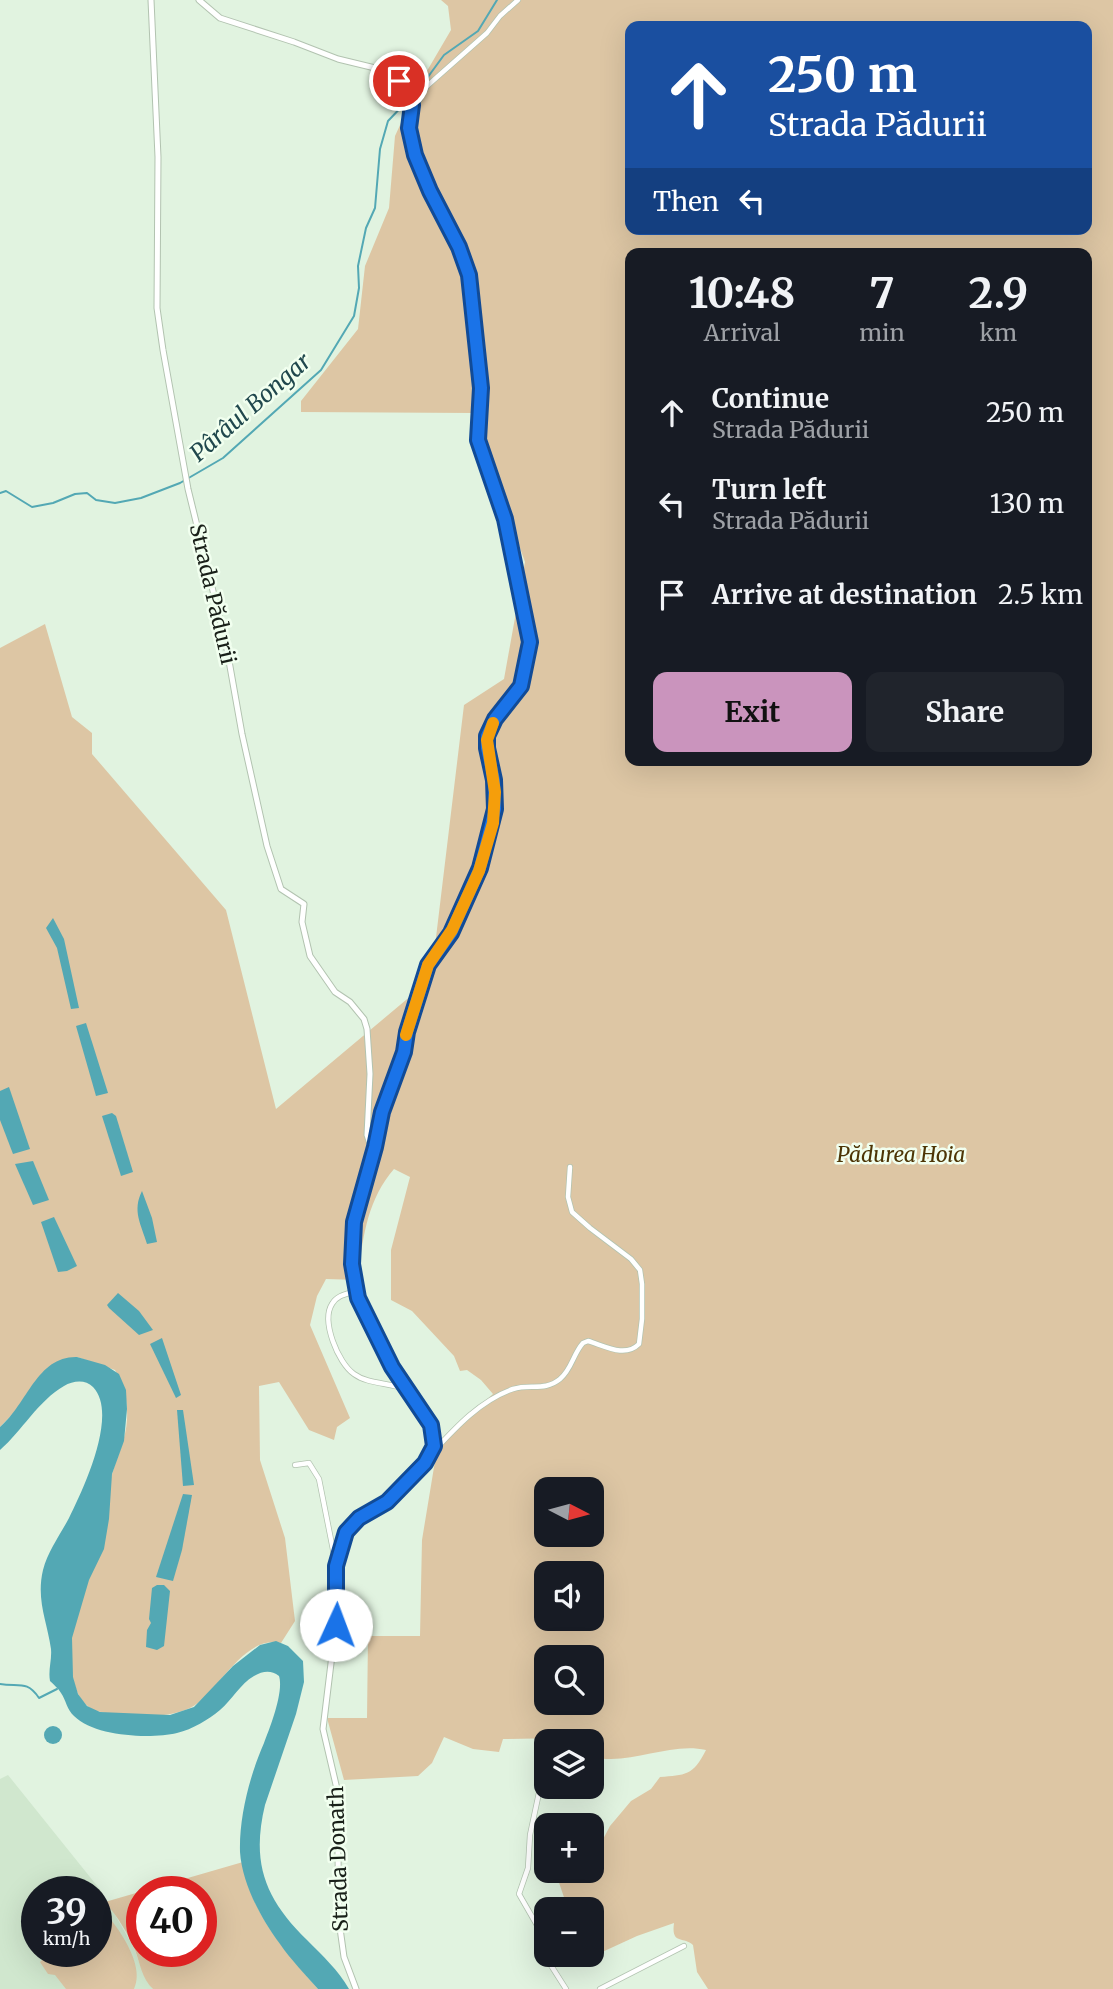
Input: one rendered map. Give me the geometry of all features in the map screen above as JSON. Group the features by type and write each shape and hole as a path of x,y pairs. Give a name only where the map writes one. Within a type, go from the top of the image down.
{"street":[{"name":"Strada Pădurii","path":"151,0 158,157 157,307 185,475 226,644 242,734 275,873 284,893 304,904 302,922 310,956 335,992 350,1002 364,1019 367,1029 370,1074 367,1135 370,1144 375,1147"},
{"name":"Strada Pădurii","path":"198,0 225,20 294,41 338,60 366,65 387,73 399,81 407,93 411,104 409,128 415,155 459,247 469,275 481,388 478,440 505,519 530,642 521,686 495,719 487,736 494,780 495,809 480,868 451,933 428,965 407,1032 404,1052 382,1112 354,1222 352,1264 356,1291 372,1329 407,1390 431,1425 434,1437 433,1452"},
{"path":"411,104 416,104 428,86 487,33 500,16 518,0"},
{"path":"433,1452 496,1395 518,1387 542,1387 559,1380 568,1370 583,1343 588,1341 623,1351 632,1350 639,1344 642,1319 640,1270 631,1259 572,1212 568,1197 570,1167"},
{"path":"356,1291 341,1295 332,1302 328,1312 329,1331 338,1351 348,1369 356,1376 407,1390"},
{"name":"Strada Donath","path":"356,1989 341,1942 337,1789 333,1765 323,1735 337,1614 336,1566 349,1526 387,1502 433,1452"},
{"path":"295,1465 309,1463 319,1479 336,1566"},
{"path":"538,1799 530,1835 528,1868 519,1894 542,1934 545,1956 566,1989"},
{"path":"600,1989 684,1946"}],"shaded area":[{"path":"8,1775 89,1876 21,1876 21,1967 112,1967 112,1911 126,1934 126,1967 141,1967 153,1989 0,1989 0,1779"}],"green space":[{"name":"Pădurea Hoia","path":"441,0 1113,0 1113,1989 708,1989 697,1972 693,1945 676,1937 674,1923 604,1951 604,1897 564,1897 559,1883 604,1883 604,1837 610,1826 631,1801 651,1789 660,1777 688,1772 697,1765 706,1750 678,1749 607,1759 604,1759 604,1729 534,1729 534,1738 503,1739 499,1752 473,1749 444,1737 432,1763 418,1776 344,1780 327,1718 367,1718 368,1636 420,1636 422,1540 438,1443 493,1394 481,1380 467,1370 460,1371 454,1356 412,1311 391,1300 391,1250 410,1177 394,1169 378,1194 367,1221 358,1280 326,1279 317,1296 310,1325 350,1418 337,1427 334,1440 309,1430 279,1382 259,1386 260,1460 285,1538 295,1621 281,1643 267,1643 255,1647 200,1701 181,1712 146,1716 101,1712 84,1703 75,1686 71,1666 72,1631 105,1499 125,1433 127,1406 115,1370 77,1357 22,1404 0,1427 0,648 45,624 72,717 92,733 92,754 226,910 276,1109 431,979 464,705 504,679 525,562 472,413 301,412 301,401 358,329 365,266 389,208 395,136 417,88 451,30 448,6"},
{"path":"243,1862 247,1881 261,1915 282,1946 318,1989 153,1989 141,1967 217,1967 217,1876 195,1876"},
{"path":"126,1896 126,1931 112,1911 112,1900"},
{"path":"112,1921 126,1943 126,1967 136,1967 137,1979 134,1989 66,1989 55,1975 48,1974 43,1967 112,1967"}],"water":[{"path":"53,918 64,939 79,1008 71,1009 57,948 46,928"},
{"path":"86,1023 108,1093 96,1096 76,1026"},
{"path":"9,1087 30,1149 13,1154 0,1120 0,1091"},
{"path":"112,1113 116,1116 133,1172 121,1176 102,1116"},
{"path":"33,1161 49,1200 33,1205 15,1164"},
{"path":"142,1191 157,1242 147,1244 138,1211"},
{"path":"54,1217 77,1266 67,1271 58,1272 41,1222"},
{"path":"118,1293 139,1311 153,1330 139,1335 109,1308 107,1305"},
{"path":"162,1338 181,1395 176,1398 150,1344"},
{"path":"77,1357 105,1365 119,1374 126,1390 127,1409 124,1441 112,1474 104,1549 89,1580 72,1638 73,1677 78,1694 87,1706 100,1712 170,1715 194,1707 233,1666 260,1645 276,1641 288,1646 303,1661 304,1682 296,1714 265,1805 261,1826 261,1862 265,1879 281,1910 335,1969 349,1989 318,1989 273,1934 244,1876 240,1852 243,1810 254,1768 276,1709 280,1691 279,1676 270,1672 257,1674 205,1721 177,1733 153,1736 124,1735 83,1723 72,1714 60,1691 50,1681 51,1649 43,1610 41,1581 45,1563 90,1471 101,1433 100,1399 90,1384 71,1383 46,1400 0,1450 0,1427 42,1372 63,1359"},
{"path":"177,1410 183,1410 194,1485 183,1486"},
{"path":"183,1494 192,1495 182,1550 173,1581 156,1577"},
{"path":"164,1585 170,1591 164,1646 157,1650 146,1647 147,1630 151,1623 149,1619 152,1588"},
{"path":"53,1726 59,1729 62,1735 59,1741 53,1744 47,1741 44,1735 47,1729"}],"waterway":[{"name":"Pârâul Bongar","path":"410,97 444,55 478,31 497,0"},
{"name":"Pârâul Bongar","path":"0,493 6,491 32,507 87,493 96,500 115,503 141,498 180,483 223,458 321,370 354,316 359,288 358,266 366,228 375,208 380,149 388,121 407,101"},
{"path":"0,1684 26,1686 39,1698 57,1689"}],"slow traffic":[{"path":"406,1035 428,965 452,930 479,871 493,823 495,792 487,740 493,723"}],"route":[{"path":"336,1625 336,1566 349,1526 387,1502 433,1452 434,1437 431,1425 392,1367 358,1298 353,1280 351,1247 355,1212 375,1147 382,1112 404,1052 407,1032 428,965 451,933 480,868 495,809 494,780 487,736 495,719 521,686 530,642 505,519 478,440 481,388 473,298 466,262 415,155 409,128 412,105 399,81"}]}
